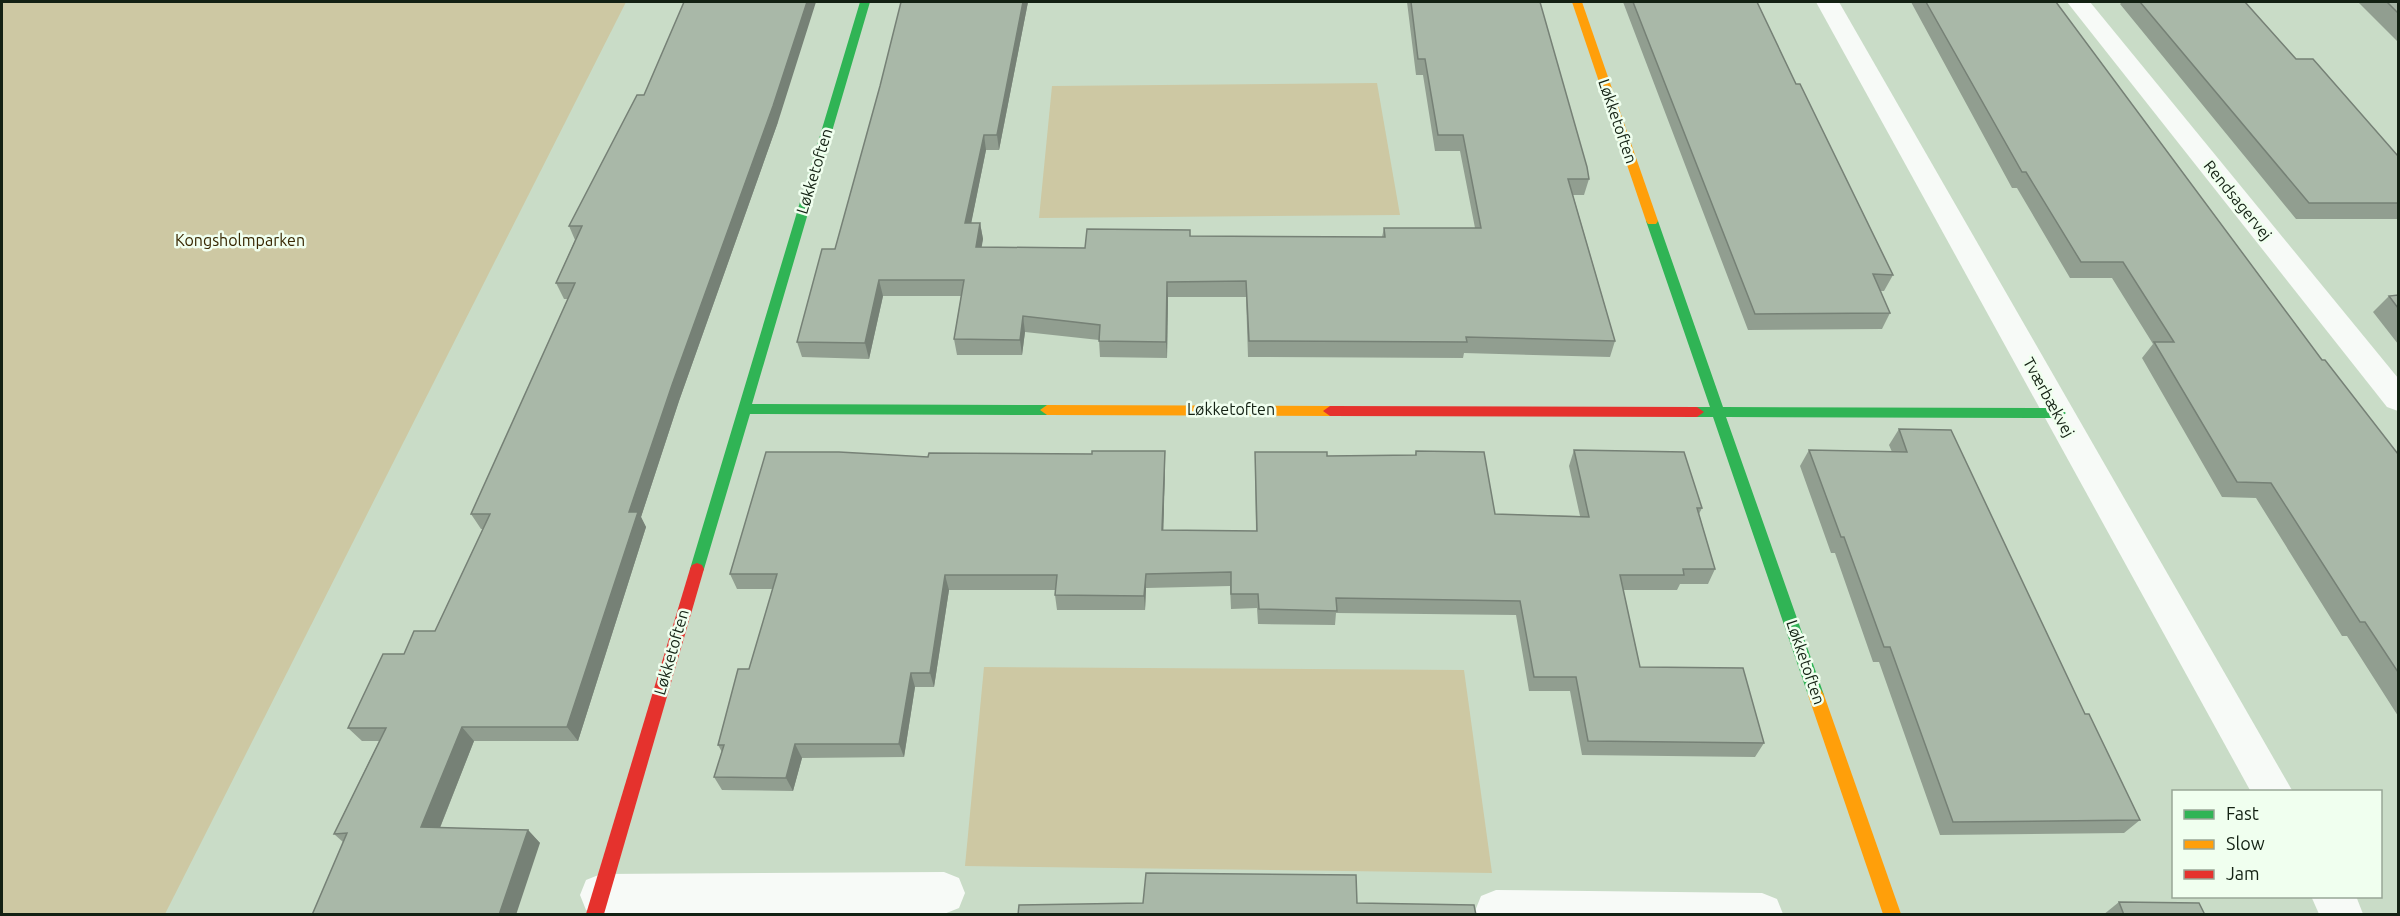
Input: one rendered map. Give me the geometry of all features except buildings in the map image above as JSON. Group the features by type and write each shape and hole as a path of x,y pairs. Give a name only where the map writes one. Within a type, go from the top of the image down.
{"street":[{"name":"Løkketoften","path":"865,2 598,905 944,893"},
{"name":"Løkketoften","path":"1577,2 1892,915"},
{"name":"Tværbækvej","path":"1827,2 2271,790"},
{"name":"Rendsagervej","path":"2078,2 2398,399"},
{"name":"Løkketoften","path":"743,409 1719,410 2059,413"},
{"path":"2333,898 2342,915"},
{"path":"1496,910 1762,915"}],"green space":[{"name":"Kongsholmparken","path":"2,2 626,2 165,914 2,914"},
{"path":"1377,83 1400,215 1039,218 1052,86"},
{"path":"984,667 1464,670 1492,873 965,866"}],"traffic: fast":[{"path":"697,569 865,2"},
{"path":"1652,221 1816,695"},
{"path":"743,409 1047,410"},
{"path":"1697,412 2059,413"}],"traffic: slow":[{"path":"1577,2 1652,221"},
{"path":"1047,410 1330,411"},
{"path":"1816,695 1892,914"}],"traffic: jam":[{"path":"1330,411 1697,412"},
{"path":"595,914 697,569"}]}
